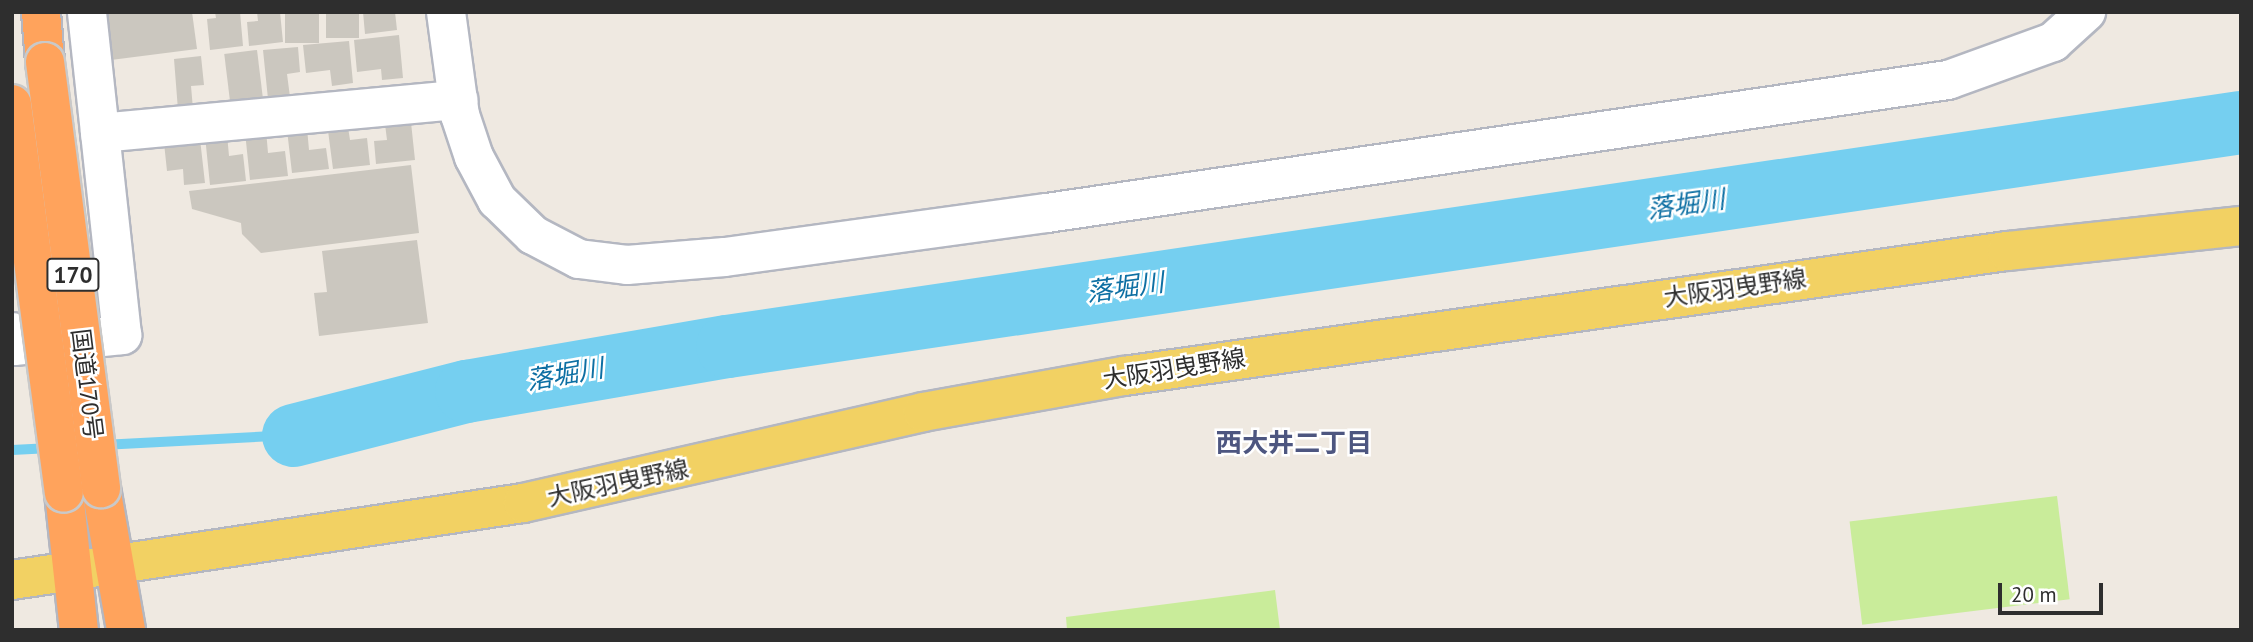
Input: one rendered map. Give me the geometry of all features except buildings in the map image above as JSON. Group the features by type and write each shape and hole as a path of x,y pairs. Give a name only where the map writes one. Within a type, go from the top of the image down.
{"highway":[{"name":"国道170号","path":"41,12 45,62 101,488 124,619"},
{"name":"国道170号","path":"12,104 64,493 78,622"}],"main road":[{"name":"大阪羽曳野線","path":"12,580 115,562 394,526 523,503 923,412 1125,376 2007,251 2241,226"}],"street":[{"path":"12,332 14,346 122,335 87,12"},
{"path":"446,12 458,100 474,157 497,200 533,235 579,259 627,265 725,257 1047,213 1948,80 2053,42 2086,12"},
{"path":"100,133 458,100"}],"green space":[{"path":"2057,496 2070,599 1862,625 1850,521"},
{"path":"1275,590 1280,630 1067,630 1066,617"}],"waterway":[{"name":"落堀川","path":"293,435 466,391 727,346 2241,122"},
{"name":"落堀川","path":"102,445 293,435"},
{"name":"落堀川","path":"12,450 51,448"}],"district":[{"name":"西大井二丁目","path":"1294,443"}]}
